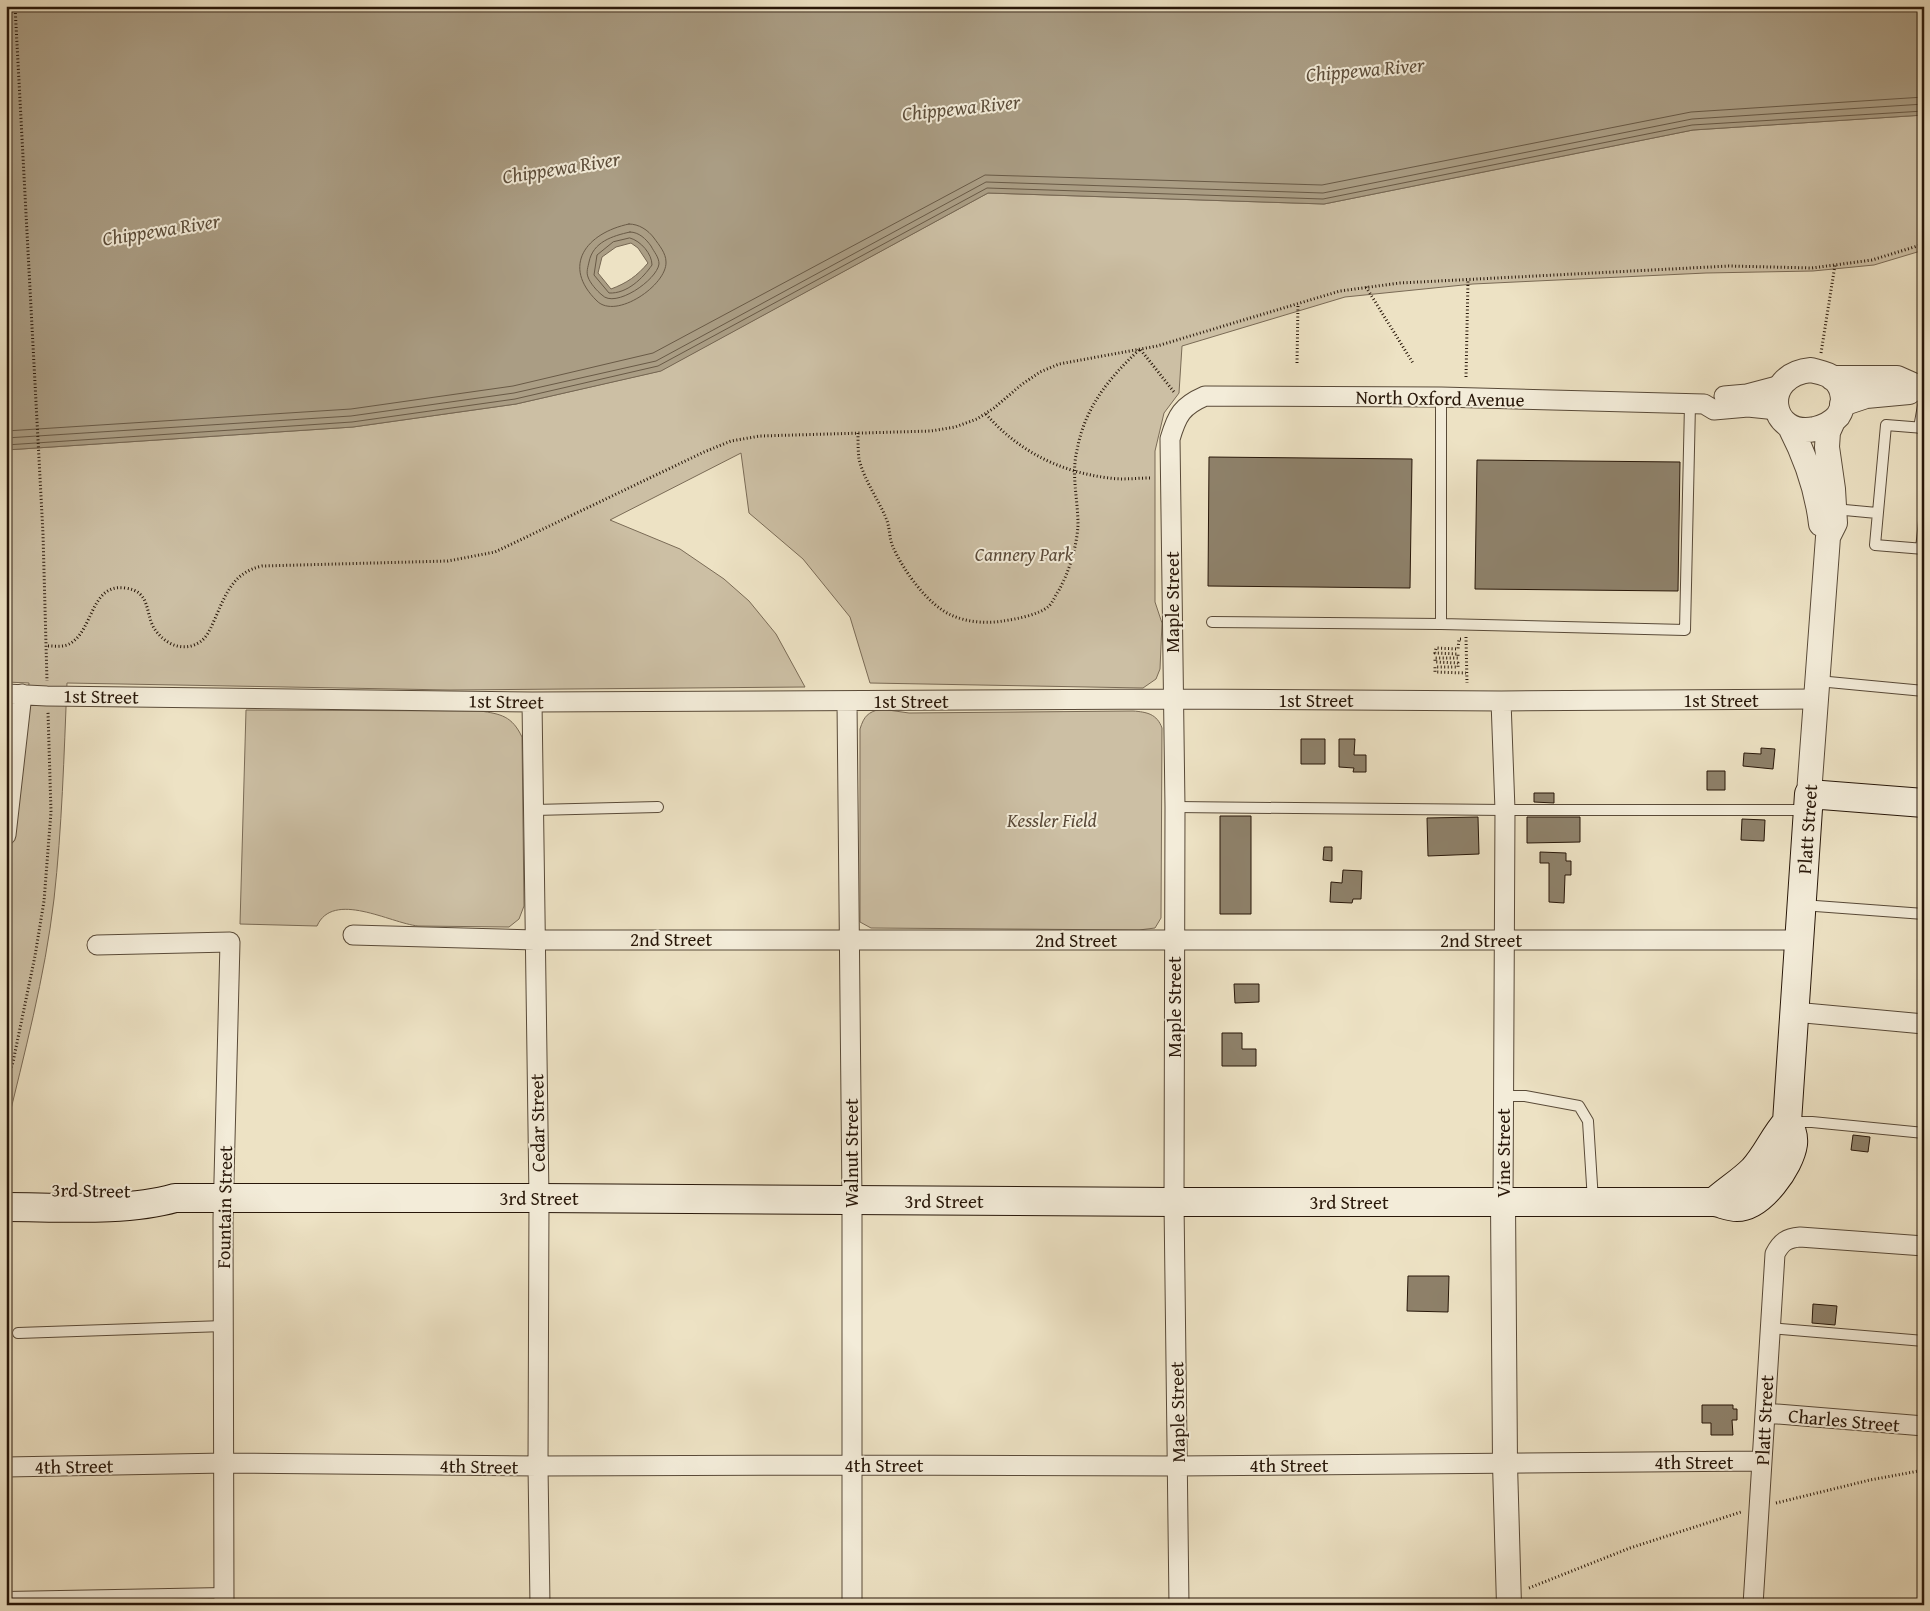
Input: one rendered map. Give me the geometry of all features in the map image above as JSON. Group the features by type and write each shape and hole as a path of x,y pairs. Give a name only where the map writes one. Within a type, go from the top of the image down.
{"main road":[{"path":"1809,802 1924,803"},
{"name":"Platt Street","path":"1762,1178 1786,1162 1793,1143 1792,1132 1787,1122 1798,940 1809,802"},
{"name":"3rd Street","path":"6,1207 136,1205 157,1203 174,1198 539,1198 1174,1202 1714,1202 1737,1207 1752,1202 1762,1178"},
{"name":"3rd Street","path":"6,1189 154,1191 174,1198"}],"street":[{"path":"1811,370 1832,378 1897,378 1924,391 1866,396 1838,413 1823,427 1811,430 1799,430 1784,418 1778,394 1781,385 1787,378 1799,372 1811,370"},
{"path":"1832,378 1840,386 1843,395 1838,413"},
{"name":"North Oxford Avenue","path":"1697,404 1714,398 1747,394 1781,385"},
{"name":"North Oxford Avenue","path":"1181,411 1191,402 1205,396 1441,397 1697,404 1714,410 1748,407 1784,418"},
{"name":"Maple Street","path":"1179,1605 1174,1202 1175,808 1172,699 1170,439 1174,424 1181,411"},
{"name":"Platt Street","path":"1809,802 1828,537 1835,523 1827,447 1828,432 1838,413"},
{"name":"Platt Street","path":"1784,418 1800,447 1815,487 1821,525 1828,537"},
{"name":"1st Street","path":"14,694 532,702 1172,699 1501,701 1817,690"},
{"path":"6,835 14,694"},
{"name":"Vine Street","path":"1501,701 1505,810 1503,1203 1505,1464 1509,1601"},
{"name":"Cedar Street","path":"532,702 539,1198 538,1466 540,1605"},
{"name":"Walnut Street","path":"847,702 852,1200 852,1605"},
{"name":"2nd Street","path":"353,936 535,940 1798,940"},
{"name":"Fountain Street","path":"97,945 230,942 224,1198 224,1599"},
{"path":"1794,1012 1924,1024"},
{"name":"Platt Street","path":"1753,1605 1775,1254 1786,1239 1800,1237 1924,1246"},
{"name":"Charles Street","path":"1765,1413 1924,1426"},
{"name":"4th Street","path":"6,1467 225,1463 538,1466 851,1464 1177,1466 1762,1461"}],"lane":[{"path":"1440,624 1441,397"},
{"path":"1924,400 1921,428 1886,425 1874,545 1923,549 1924,522"},
{"path":"1212,622 1440,624 1685,630 1697,404"},
{"path":"1834,509 1877,513"},
{"path":"1817,690 1924,691"},
{"path":"1175,808 1505,810 1809,802"},
{"path":"534,810 658,807"},
{"path":"1801,904 1924,914"},
{"path":"1503,1096 1525,1096 1579,1106 1588,1121 1593,1202"},
{"path":"1787,1122 1812,1122 1924,1133"},
{"path":"18,1333 224,1326"},
{"path":"1770,1328 1924,1341"},
{"path":"6,1597 224,1599"}],"path":[{"path":"6,1084 13,1062 35,956 44,900 51,812 47,696 48,646 16,6"},
{"path":"48,646 65,646 75,640 82,631 97,601 106,592 116,588 127,588 137,592 145,600 153,626 161,637 174,646 187,647 200,642 208,632 231,587 240,576 250,569 262,566 448,561 495,552 704,452 731,441 760,436 931,431 955,427 986,414 1040,372 1060,364 1157,346 1340,291 1400,283 1729,266 1812,268 1872,260 1924,244"},
{"path":"1820,356 1835,265"},
{"path":"1466,377 1468,280"},
{"path":"1366,287 1413,363"},
{"path":"1297,363 1298,304"},
{"path":"1140,349 1174,392"},
{"path":"858,433 860,459 875,498 886,517 891,531 892,546 908,574 930,601 950,615 973,622 996,622 1024,618 1049,606 1063,582 1073,556 1078,527 1073,472 1085,422 1113,374 1140,349"},
{"path":"986,414 1020,446 1041,458 1073,472 1110,478 1151,478"},
{"path":"1466,639 1459,639 1458,649 1436,648 1436,653 1458,654 1458,658 1435,658 1435,662 1458,663 1458,667 1435,667 1435,672 1466,673"},
{"path":"1466,647 1467,692"},
{"path":"1509,1601 1630,1548 1690,1527 1759,1507 1870,1480 1924,1470"}],"green space":[{"name":"Cannery Park","path":"1924,115 1924,250 1874,265 1813,271 1706,273 1473,284 1345,297 1182,346 1179,393 1164,413 1155,451 1155,602 1162,623 1160,669 1156,679 1143,688 870,683 850,617 803,559 749,513 741,453 610,520 680,549 724,579 749,601 776,634 805,687 450,690 67,683 59,845 54,899 33,1015 6,1130 6,880 29,683 6,682 6,450 353,427 516,404 660,371 988,193 1324,204 1693,130"},
{"name":"Kessler Field","path":"881,709 909,713 1133,711 1147,713 1154,717 1162,728 1161,918 1155,928 1139,930 871,928 860,922 860,729 867,715"},
{"path":"246,710 480,711 494,713 510,720 522,737 524,906 519,919 509,927 418,926 349,909 336,910 325,916 317,926 240,924"}],"water":[{"name":"Chippewa River","path":"6,6 1924,6 1924,115 1693,130 1324,204 988,193 661,371 516,404 353,427 6,450","holes":["631,243 638,248 648,263 631,279 611,289 598,273 602,257 616,247"]}],"building":[{"path":"1209,457 1412,459 1410,588 1208,586"},
{"path":"1477,460 1680,462 1678,591 1475,589"},
{"path":"1301,739 1325,739 1325,764 1301,764"},
{"path":"1339,739 1355,739 1354,755 1366,755 1366,772 1353,772 1354,768 1339,767"},
{"path":"1761,748 1775,749 1773,769 1743,766 1744,753 1761,754"},
{"path":"1707,771 1725,771 1725,790 1707,790"},
{"path":"1534,793 1554,793 1554,803 1534,802"},
{"path":"1220,816 1251,816 1251,914 1220,914"},
{"path":"1478,817 1479,854 1428,856 1427,818"},
{"path":"1527,817 1580,817 1580,842 1527,843"},
{"path":"1742,819 1765,820 1764,841 1741,840"},
{"path":"1324,847 1332,847 1332,861 1323,860"},
{"path":"1540,852 1566,853 1566,861 1571,861 1571,875 1565,875 1564,903 1549,902 1549,863 1540,863"},
{"path":"1343,870 1362,871 1361,899 1353,899 1352,903 1330,902 1331,882 1342,883"},
{"path":"1234,984 1259,984 1259,1002 1235,1003"},
{"path":"1222,1033 1242,1033 1242,1049 1256,1049 1256,1066 1222,1066"},
{"path":"1853,1135 1870,1137 1868,1152 1851,1150"},
{"path":"1408,1276 1449,1276 1448,1312 1407,1311"},
{"path":"1813,1304 1837,1306 1835,1325 1812,1323"},
{"path":"1702,1405 1733,1405 1733,1409 1737,1409 1737,1420 1732,1420 1733,1435 1711,1435 1711,1423 1702,1423"}]}
